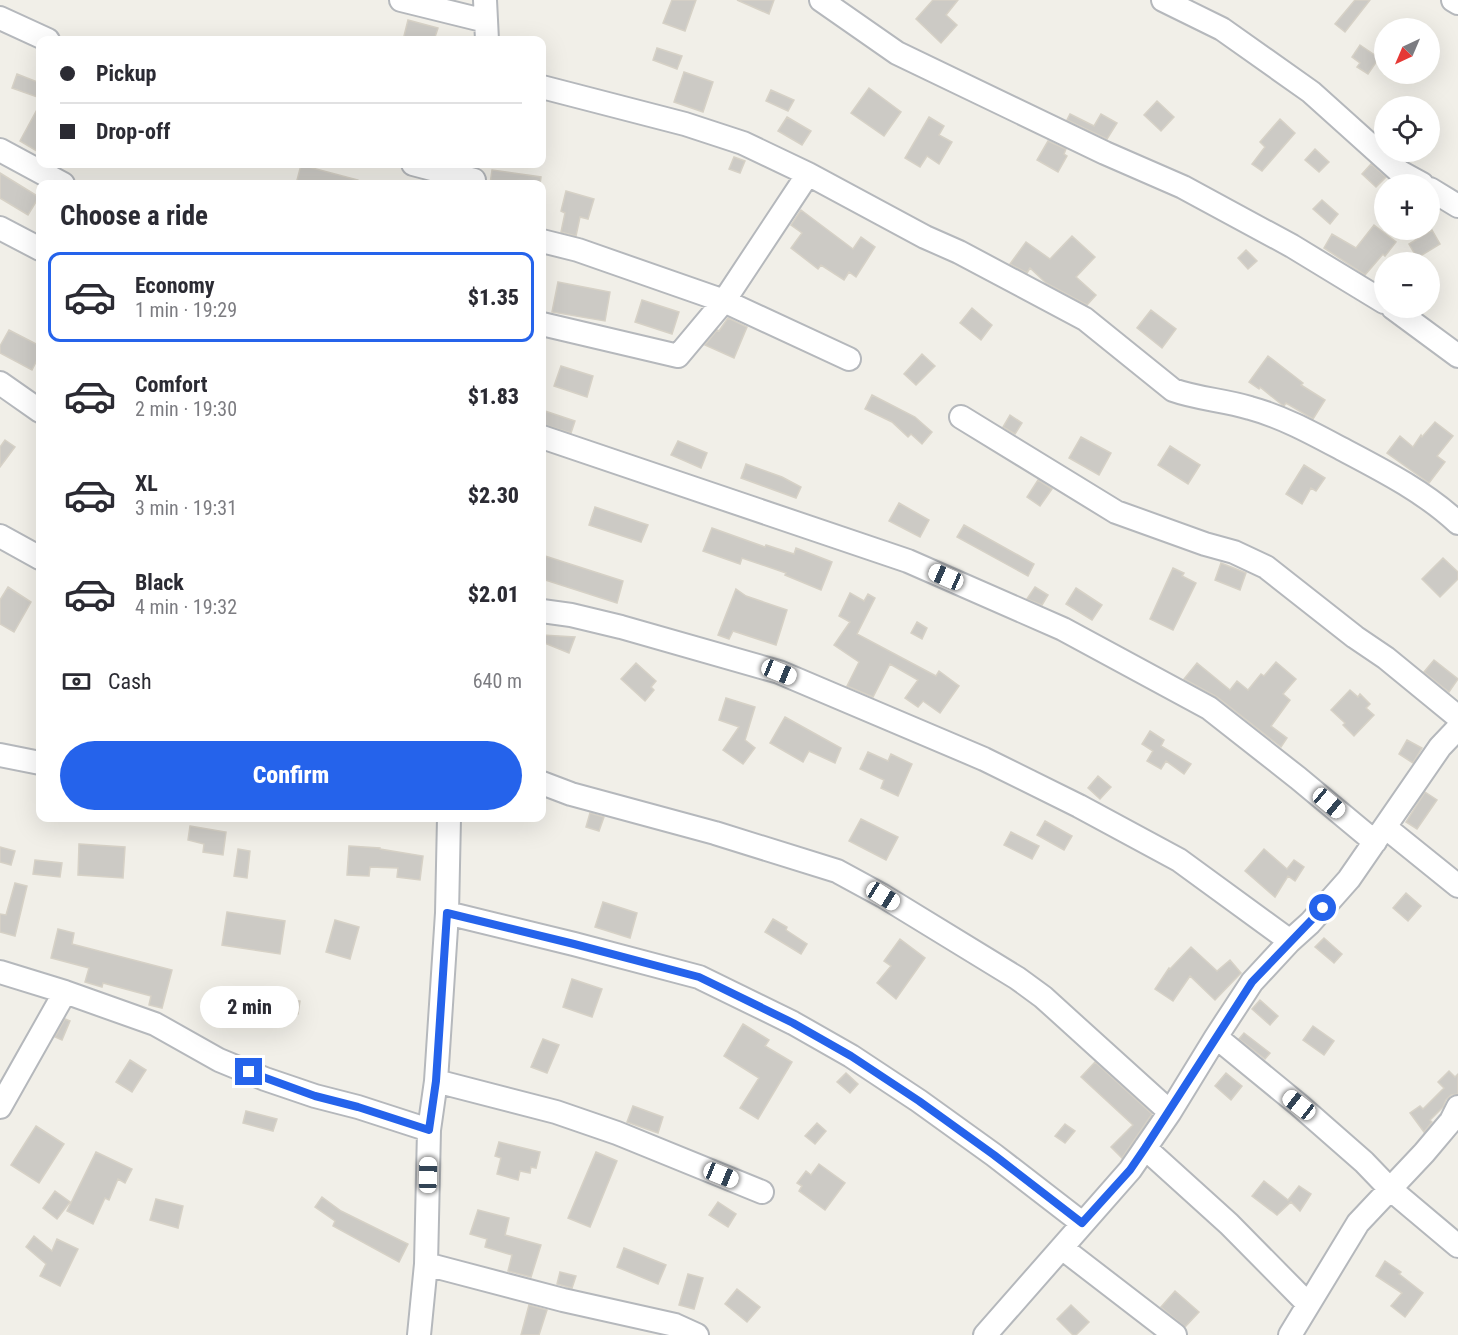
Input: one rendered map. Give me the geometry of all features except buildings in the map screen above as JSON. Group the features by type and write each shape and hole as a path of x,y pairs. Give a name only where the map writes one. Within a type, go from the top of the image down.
{"street":[{"path":"401,0 486,20"},
{"path":"821,0 897,53 1105,153 1183,187 1292,246 1374,296"},
{"path":"1163,0 1222,29 1311,92 1404,174"},
{"path":"1454,0 1458,3"},
{"path":"0,18 39,36"},
{"path":"546,88 685,124 743,143 808,174 1085,319 1173,390 1190,396 1249,407 1289,421 1417,492 1447,513 1458,524"},
{"path":"0,150 56,180"},
{"path":"433,168 474,176"},
{"path":"546,325 678,356 724,301 808,174"},
{"path":"1440,195 1458,206"},
{"path":"0,228 36,247"},
{"path":"546,242 578,250 724,301 849,359"},
{"path":"1407,318 1458,356"},
{"path":"0,383 36,408"},
{"path":"961,417 1116,512 1234,552 1266,567 1355,637 1386,658 1458,717"},
{"path":"546,438 740,502 908,561 1063,629 1209,708 1298,778 1458,886"},
{"path":"0,536 36,556"},
{"path":"546,612 621,627 779,672 984,759 1079,806 1179,860 1290,941"},
{"path":"985,1335 1130,1170 1156,1129 1170,1112 1252,982 1349,879 1440,747 1458,728"},
{"path":"0,755 36,762"},
{"path":"546,785 571,794 725,836 846,876 1017,978 1043,997 1170,1112"},
{"path":"419,1335 426,1263 429,1130 436,1081 447,913 449,822"},
{"path":"447,913 699,977 793,1023 851,1056 994,1155 1082,1223"},
{"path":"0,972 155,1024 219,1060 265,1079 429,1130"},
{"path":"0,1107 65,992"},
{"path":"1216,1037 1356,1155 1389,1188 1458,1246"},
{"path":"436,1081 556,1112 617,1133 762,1192"},
{"path":"1290,1335 1358,1223 1424,1153 1451,1121 1458,1107"},
{"path":"1145,1148 1229,1224 1308,1304"},
{"path":"1062,1248 1175,1335"},
{"path":"426,1263 563,1300 675,1325 697,1335"}],"route":[{"path":"249,1072 315,1096 429,1130 436,1081 447,913 699,977 793,1023 851,1056 994,1155 1082,1223 1130,1170 1156,1129 1170,1112 1252,982 1323,908"}]}
